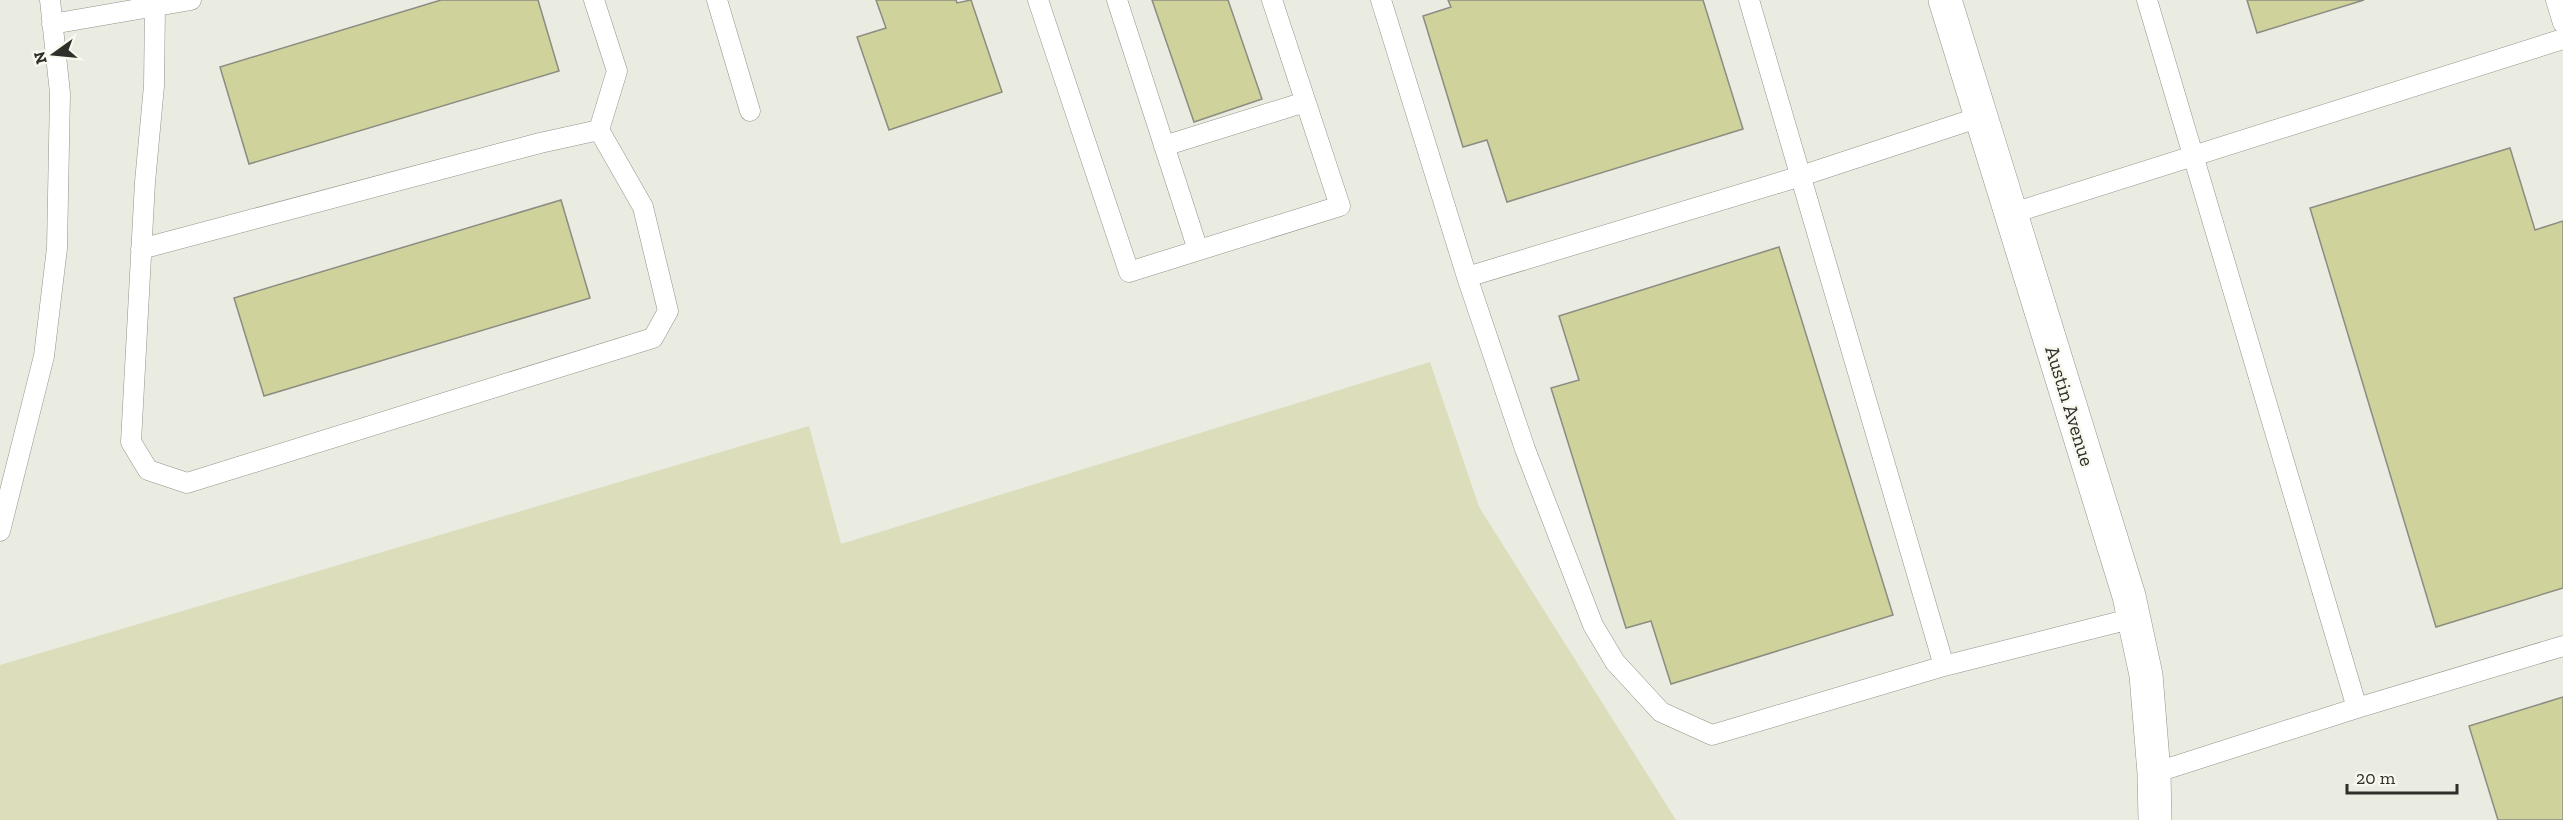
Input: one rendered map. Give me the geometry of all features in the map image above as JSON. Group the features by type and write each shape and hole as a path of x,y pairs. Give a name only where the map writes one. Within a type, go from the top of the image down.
{"street":[{"name":"Austin Avenue","path":"1945,0 2134,618 2145,675 2154,773 2155,820"}],"lane":[{"path":"0,531 44,356 57,248 60,93 50,0"},
{"path":"52,24 190,0"},
{"path":"155,6 154,86 141,249 131,442 148,470 187,483 653,338 668,311 643,207 599,130 617,71 594,0"},
{"path":"717,0 750,111"},
{"path":"1038,0 1129,272 1340,206 1272,0"},
{"path":"1117,0 1198,250"},
{"path":"1381,0 1467,277 1525,449 1593,625 1615,662 1661,712 1712,735 1944,666 2134,618"},
{"path":"1749,0 1944,666"},
{"path":"2147,0 2357,708"},
{"path":"2556,0 2563,23"},
{"path":"2010,213 2563,39"},
{"path":"1164,146 1305,102"},
{"path":"1467,277 1801,176 1980,117"},
{"path":"141,249 540,143 599,130"},
{"path":"2154,773 2357,708 2563,646"}],"green space":[{"path":"1430,362 1479,507 1676,820 0,820 0,665 809,426 841,544"}],"building":[{"path":"441,0 538,0 559,71 249,164 220,67"},
{"path":"876,0 956,0 957,3 971,0 1002,92 889,130 857,37 886,28"},
{"path":"1152,0 1228,0 1262,99 1194,122"},
{"path":"1448,0 1703,0 1743,129 1507,202 1487,140 1463,147 1423,16 1451,7"},
{"path":"2247,0 2364,0 2257,33"},
{"path":"2510,148 2535,230 2563,221 2563,588 2436,627 2310,208"},
{"path":"561,200 590,298 264,396 234,298"},
{"path":"1779,247 1893,615 1671,684 1651,621 1626,628 1551,388 1579,380 1559,316"},
{"path":"2563,697 2563,820 2498,820 2469,726"}]}
